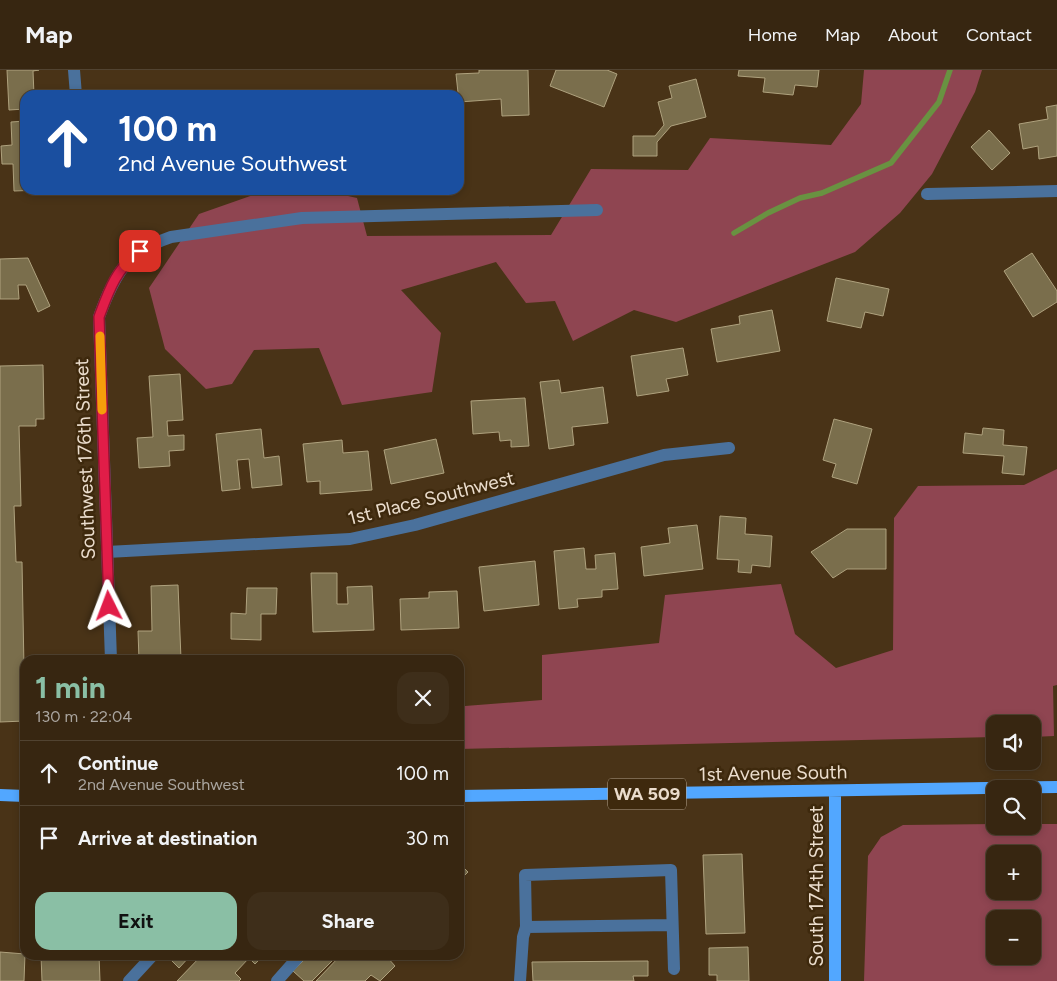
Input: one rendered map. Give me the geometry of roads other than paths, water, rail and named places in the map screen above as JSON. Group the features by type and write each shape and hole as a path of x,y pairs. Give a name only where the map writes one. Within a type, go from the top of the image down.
{"main road":[{"name":"1st Avenue South","path":"464,796 1057,787"},
{"name":"South 174th Street","path":"835,791 835,981"},
{"path":"0,795 20,796"}],"street":[{"path":"74,70 76,90"},
{"path":"927,194 1057,191"},
{"name":"Southwest 176th Street","path":"112,655 99,317 111,283 130,259 150,244 170,237 302,218 597,210"},
{"name":"1st Place Southwest","path":"107,552 350,539 415,525 664,455 729,448"},
{"path":"520,981 522,937 526,927 525,875 670,870 674,969"},
{"path":"526,927 672,925"},
{"path":"129,981 148,960"},
{"path":"277,981 296,960"}],"waterway":[{"path":"734,233 768,213 800,198 822,193 891,163 939,102 950,70"}]}
